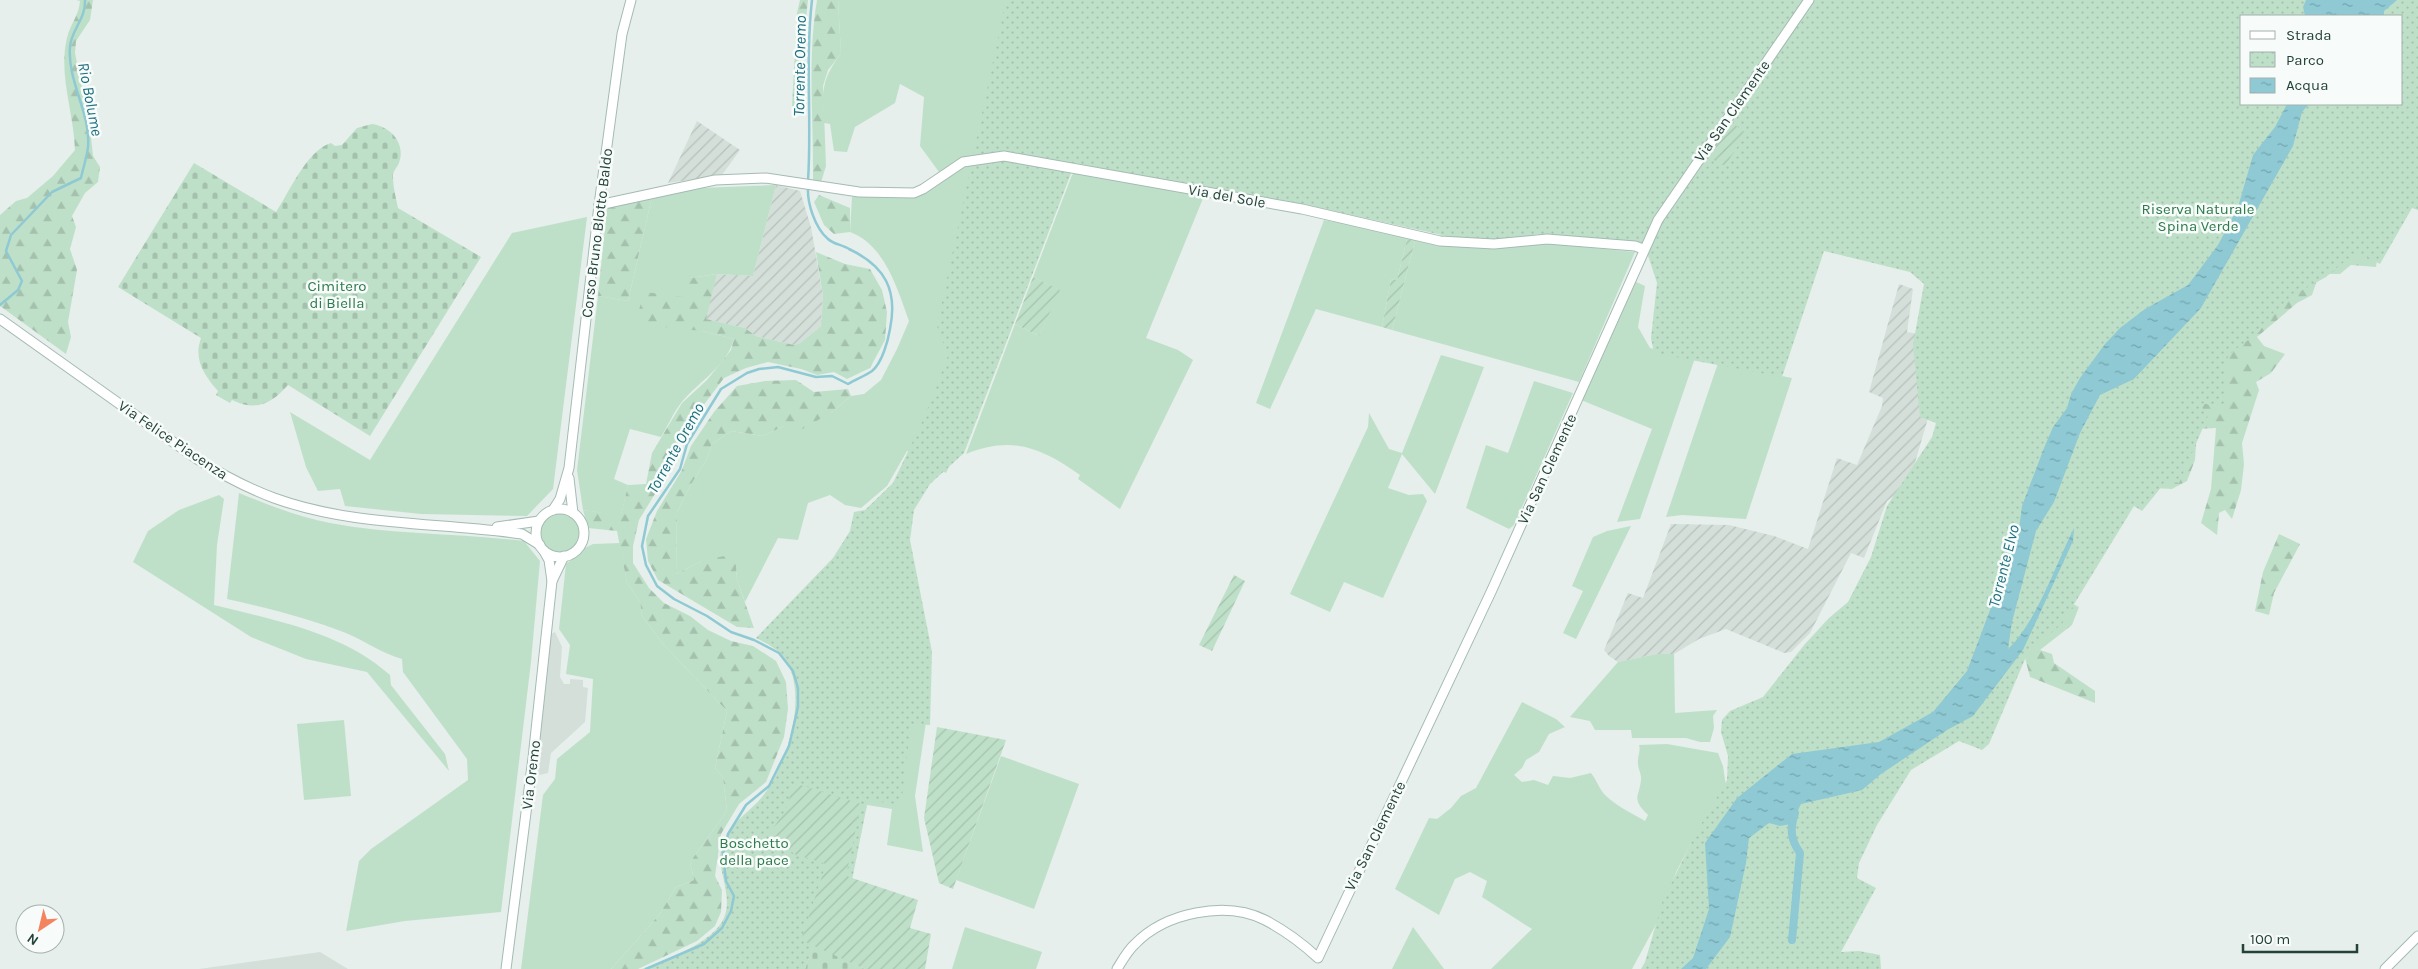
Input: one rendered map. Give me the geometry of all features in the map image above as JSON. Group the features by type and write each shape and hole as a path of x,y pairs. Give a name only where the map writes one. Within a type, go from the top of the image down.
{"street":[{"name":"Corso Bruno Blotto Baldo","path":"553,510 560,500 569,468 599,205 622,34 631,0"},
{"name":"Via San Clemente","path":"1117,969 1135,944 1157,927 1205,911 1236,911 1263,919 1299,941 1318,958 1583,390 1643,249 1666,208 1809,0"},
{"name":"Via del Sole","path":"599,205 716,180 766,178 859,192 914,193 964,162 1004,156 1302,209 1440,241 1484,244 1526,239 1566,240 1635,246 1643,249"},
{"name":"Via Felice Piacenza","path":"0,319 175,444 226,477 274,498 316,510 357,518 522,534 542,548"},
{"name":"Corso Bruno Blotto Baldo","path":"569,468 573,513"},
{"path":"560,509 573,513 582,524 583,538 576,550 564,556 557,556 542,548 536,533 539,521 553,510 560,509"},
{"name":"Via Felice Piacenza","path":"485,530 539,521"},
{"name":"Via Oremo","path":"506,969 534,748 552,581 549,560 542,548"},
{"name":"Via Oremo","path":"552,581 564,556"},
{"path":"2385,969 2418,936"}],"shaded area":[{"path":"697,121 740,150 722,175 668,183"},
{"path":"776,185 800,191 811,227 823,296 821,326 800,343 794,345 756,336 745,328 705,319 717,274 753,276"},
{"path":"1899,284 1913,289 1907,332 1920,334 1930,411 1912,473 1901,491 1887,501 1864,558 1851,553 1810,633 1791,652 1784,653 1726,629 1699,639 1674,654 1657,654 1618,662 1609,656 1604,650 1628,593 1643,598 1671,524 1729,525 1774,536 1808,549 1837,458 1857,465 1882,406 1883,398 1869,392"},
{"path":"555,632 562,647 560,677 564,684 570,684 570,679 583,680 583,687 588,688 585,722 551,753 548,773 535,776 551,634"},
{"path":"320,952 348,969 199,969"}],"green space":[{"path":"76,0 93,0 90,20 76,41 75,53 90,127 93,156 100,167 98,182 85,193 72,216 76,227 70,249 77,270 68,322 71,337 66,354 0,306 0,215 16,201 27,198 53,176 75,150 64,65 67,38 80,1"},
{"path":"800,0 808,0 803,45 802,111 792,107 797,13"},
{"path":"817,0 838,0 841,54 828,70 823,86 826,166 821,182 813,180 812,45"},
{"path":"838,0 1114,0 989,152 961,158 939,172 920,146 924,97 900,84 895,103 855,127 847,152 834,151 830,124 824,123 823,95 826,79 841,54"},
{"path":"1006,0 2418,0 2418,210 2412,208 2380,264 2356,252 2326,277 2292,296 2271,315 2259,332 2232,352 2226,360 2226,407 2199,403 2208,416 2179,483 2167,480 2142,511 2134,506 2062,624 2028,652 1989,744 1982,750 1959,741 1911,770 1877,825 1859,863 1857,878 1876,888 1841,952 1859,951 1880,955 1881,969 1641,969 1645,962 1663,900 1696,833 1727,780 1728,756 1721,732 1722,720 1730,711 1763,697 1805,644 1829,618 1848,602 1871,557 1887,506 1932,437 1936,423 1920,417 1913,345 1924,284 1910,272 1824,251 1782,377 1654,353 1651,338 1657,283 1644,243 1538,234 1509,240 1469,241 1288,201 1197,187 1075,163 964,453 930,484 914,510 910,540 932,652 930,725 911,724 901,805 868,800 852,880 822,945 814,945 805,969 642,969 676,956 700,943 718,927 724,918 727,896 720,858 722,849 732,828 762,797 780,767 787,749 795,709 795,690 792,673 784,658 768,644 756,638 833,558 850,531 854,512 865,510 893,483 924,418 948,356 937,326"},
{"path":"1729,121 1746,133 1725,166 1706,156"},
{"name":"Cimitero di Biella","path":"372,124 391,132 399,143 401,156 393,175 398,208 481,257 370,436 288,385 276,397 263,404 241,404 232,400 230,403 216,395 218,391 202,367 198,353 201,338 118,287 194,163 276,212 300,172 314,154 322,147 331,143 335,146 342,145 357,128"},
{"path":"977,163 957,449 946,473 907,451 887,486 861,508 845,505 830,495 808,503 798,540 778,538 745,602 737,580 736,564 702,561 676,574 677,512 707,459 712,444 731,431 763,436 784,426 832,412 851,396 864,394 881,380 897,349 909,321 894,282 881,257 862,238 850,232 852,197 913,197 956,170"},
{"path":"1076,172 1204,196 1146,338 1178,350 1193,360 1120,509 1078,479 1080,475 1039,451 1026,447 998,445 966,454 1015,324 1039,336 1059,290 1033,277 1072,175"},
{"path":"776,185 753,276 717,274 690,278 702,331 734,339 725,358 681,403 661,437 630,429 614,479 628,485 621,516 583,510 577,470 598,296 628,301 652,197 699,188"},
{"path":"819,195 850,208 850,232 834,234 824,225 814,202"},
{"path":"652,197 628,301 598,296 607,207"},
{"path":"587,217 553,489 527,516 421,514 345,506 340,489 318,491 306,467 290,412 370,460 512,233"},
{"path":"1324,220 1408,235 1397,280 1391,279 1382,327 1316,309 1270,409 1256,403"},
{"path":"2381,231 2376,267 2351,265 2340,274 2319,274 2312,295 2297,303 2257,337 2264,346 2285,354 2271,373 2256,382 2259,390 2242,443 2244,464 2241,490 2232,519 2225,510 2219,513 2217,535 2201,523 2211,489 2216,428 2197,429 2195,460 2187,481 2172,489 2154,488 2130,504 2073,604 2079,607 2072,625 2040,650 2052,654 2054,663 2095,691 2095,703 2030,677 2023,650 2080,433"},
{"path":"1408,235 1416,237 1392,330 1382,327 1391,279 1397,280"},
{"path":"1416,237 1534,242 1635,252 1579,382 1392,330"},
{"path":"816,252 845,264 870,269 882,290 887,312 885,340 870,368 847,379 834,372 817,375 801,369 768,362 746,368 724,378 684,431 669,471 639,520 633,546 633,563 649,588 664,603 690,616 708,630 731,641 753,646 776,661 786,682 788,709 784,737 766,782 739,804 721,834 715,876 722,890 721,912 715,926 697,941 638,969 611,969 659,915 676,887 694,880 690,862 727,811 723,778 715,768 727,711 663,644 642,616 640,602 627,583 617,531 588,528 583,510 621,515 628,485 646,484 652,453 682,403 707,380 731,350 734,339 702,331 634,324 645,292 685,297 690,278 717,274 706,319 745,328 756,336 794,345 800,343 821,326 823,296"},
{"path":"1033,277 1060,290 1039,336 1015,324"},
{"path":"1634,281 1645,286 1638,327 1650,348 1695,358 1640,519 1617,522 1652,429 1581,400"},
{"path":"1441,355 1484,367 1435,494 1402,454 1388,488 1409,495 1423,494 1427,501 1383,598 1344,582 1330,612 1290,594 1368,427 1369,413 1389,449 1402,453"},
{"path":"1718,363 1792,378 1746,519 1682,515 1666,517"},
{"path":"796,380 814,392 848,389 851,396 832,412 799,431 784,426 763,436 731,431 712,444 707,459 677,512 676,574 702,561 724,556 736,564 737,580 754,628 737,627 658,580 648,561 646,539 657,511 682,470 691,446 714,412 737,386 765,381"},
{"path":"1534,381 1573,393 1514,525 1509,529 1466,508 1486,445 1508,453"},
{"path":"239,493 295,514 330,523 378,530 524,541 540,561 531,662 501,912 405,921 346,931 359,861 371,849 468,780 467,759 403,672 402,659 331,628 287,614 227,599"},
{"path":"219,495 224,499 217,545 214,605 283,622 329,638 371,660 390,675 391,685 445,754 449,771 367,672 306,659 251,637 133,562 148,531 179,510"},
{"path":"560,514 574,519 579,533 574,547 560,552 546,547 541,533 546,519"},
{"path":"1631,526 1576,639 1563,633 1583,591 1572,586 1593,537 1607,531"},
{"path":"2279,534 2300,544 2274,593 2269,615 2255,611 2263,572"},
{"path":"620,543 627,583 640,602 642,616 663,644 727,711 715,768 723,778 727,811 690,862 694,880 676,887 659,915 611,969 521,969 543,795 555,779 557,759 590,732 593,679 566,674 570,645 559,629 566,564 585,548 593,544"},
{"path":"1234,575 1245,581 1212,651 1199,645"},
{"path":"1657,654 1674,654 1675,713 1717,710 1713,716 1714,728 1710,742 1700,742 1686,738 1632,738 1631,730 1595,730 1590,721 1570,717 1618,662"},
{"path":"1522,702 1556,719 1565,727 1549,734 1539,752 1526,760 1522,768 1514,775 1522,782 1534,780 1548,785 1553,776 1570,778 1591,773 1602,792 1623,809 1645,821 1648,815 1639,805 1637,798 1641,778 1638,764 1639,745 1667,744 1718,753 1723,766 1727,793 1695,836 1676,872 1659,919 1632,969 1491,969 1532,929 1482,897 1487,881 1470,872 1455,879 1439,915 1395,889 1429,818 1437,819 1451,808 1461,796 1476,788"},
{"path":"928,709 915,796 923,852 887,845 892,809 861,804 800,765"},
{"path":"344,720 351,796 304,800 297,724"},
{"path":"937,727 1006,740 953,889 939,883 924,818"},
{"path":"1001,756 1079,784 1034,909 956,880"},
{"path":"794,783 861,804 846,876 918,900 910,928 931,934 925,969 865,969 801,940 826,864 794,854 784,844 769,835 786,809"},
{"path":"965,927 1042,952 1036,969 952,969"},
{"path":"1413,927 1444,969 1392,969"},
{"path":"814,944 865,969 805,969"}],"water":[{"path":"2306,0 2397,0 2384,11 2384,15 2305,15 2303,7"},
{"path":"2286,105 2308,105 2302,112 2293,146 2201,308 2134,379 2100,395 2080,433 2054,502 2036,531 2012,622 2008,649 2028,624 2045,592 2074,528 2073,541 2023,650 1973,716 1947,730 1881,774 1862,790 1801,804 1791,824 1780,826 1769,823 1749,838 1746,863 1730,937 1706,969 1681,969 1693,958 1709,909 1705,843 1737,798 1792,754 1879,742 1933,712 1967,671 2018,536 2022,506 2044,448 2053,427 2067,408 2071,394 2080,378 2105,344 2120,328 2145,309 2188,285 2218,245 2238,207 2253,155 2275,127"}],"waterway":[{"name":"Rio Bolume","path":"0,305 18,290 22,281 6,251 11,235 52,192 81,178 88,147 88,134 72,72 70,47 85,7 85,0"},
{"name":"Torrente Oremo","path":"808,181 809,46 812,0"},
{"name":"Torrente Oremo","path":"646,969 704,944 722,928 731,911 734,896 726,881 723,855 728,834 746,805 769,786 789,746 798,707 798,688 793,671 779,653 754,640 731,632 707,616 674,599 657,586 646,565 642,546 648,516 680,469 687,444 721,389 747,373 759,369 778,367 816,377 832,376 848,384 876,367 884,352 889,334 892,302 886,281 872,263 847,248 830,241 823,234 813,215 808,187"},
{"path":"1792,940 1800,853 1794,843 1792,833 1795,813"}],"park label":[{"name":"Riserva Naturale Spina Verde","path":"2198,218"},
{"name":"Boschetto della pace","path":"754,852"}],"water label":[{"name":"Torrente Elvo","path":"2003,566"}]}
